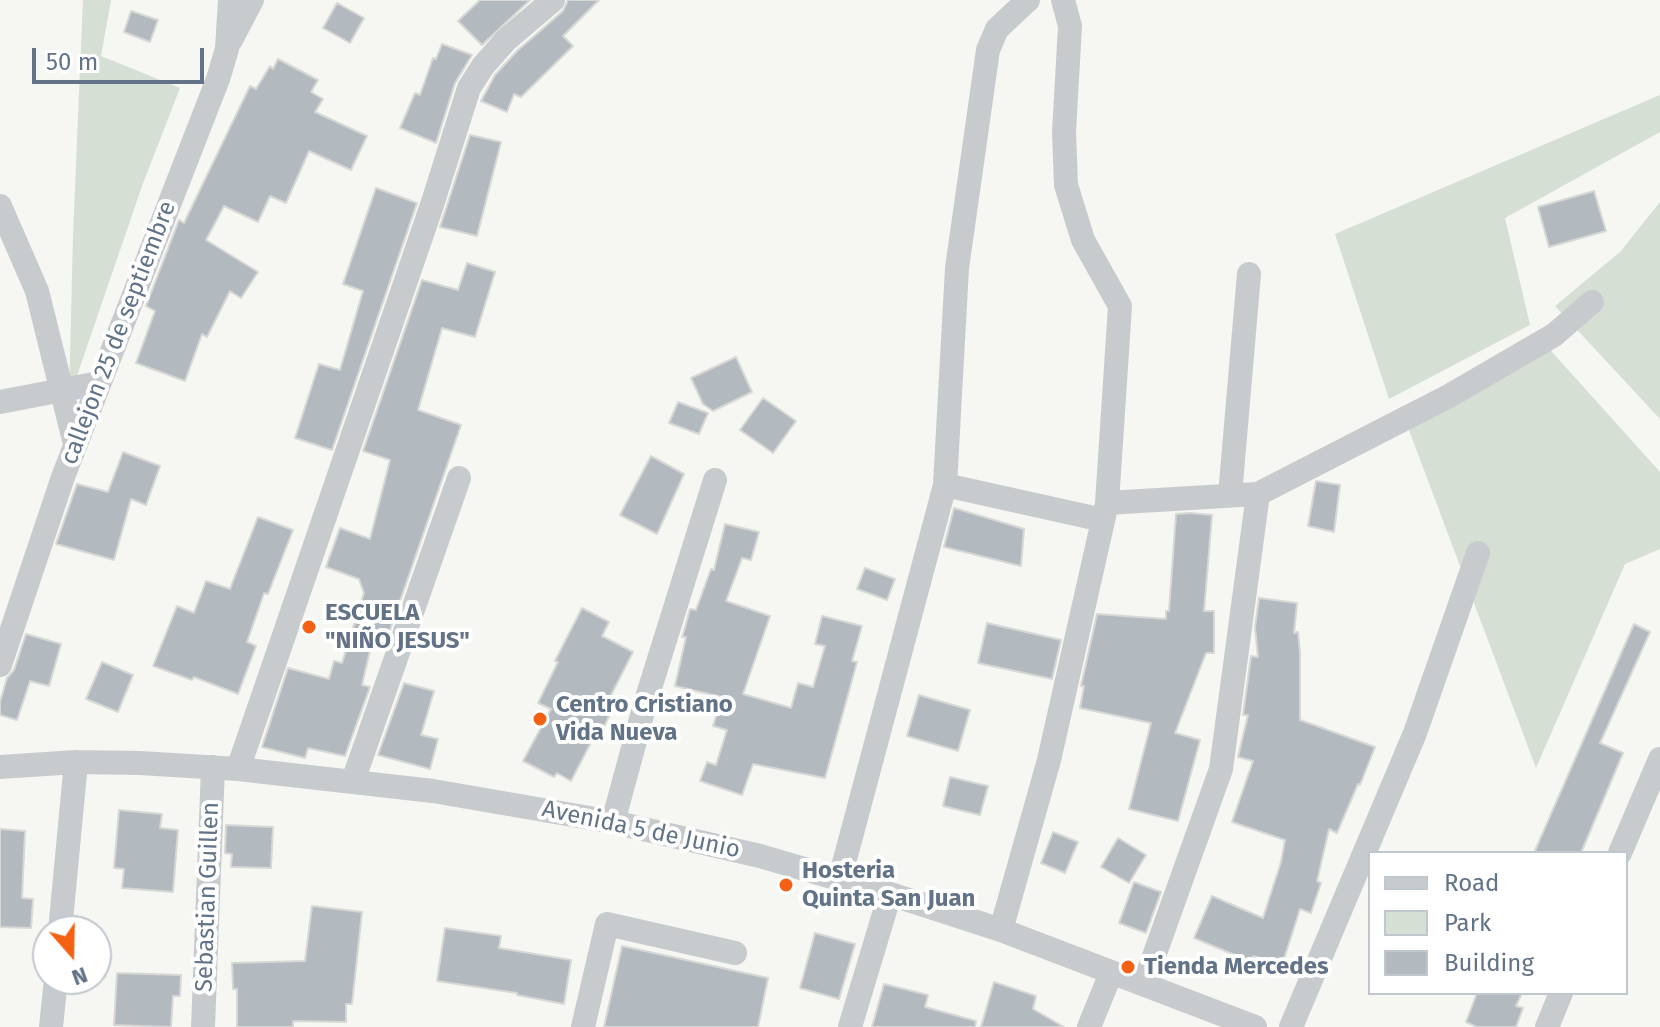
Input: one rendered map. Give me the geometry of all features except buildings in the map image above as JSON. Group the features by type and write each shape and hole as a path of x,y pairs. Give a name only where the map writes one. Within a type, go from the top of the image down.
{"street":[{"name":"callejon 25 de septiembre","path":"0,665 75,444 218,79 227,49 230,0"},
{"path":"227,49 252,0"},
{"path":"238,769 432,205 469,88 506,40 553,0"},
{"path":"840,878 945,485 957,268 988,50 997,29 1028,0"},
{"path":"1001,930 1049,760 1105,511 1120,306 1083,240 1066,185 1064,132 1070,26 1063,0"},
{"path":"0,206 37,291 75,444"},
{"path":"1230,495 1249,274"},
{"path":"945,485 1105,511 1258,494 1449,396 1554,335 1592,302"},
{"path":"0,402 99,383"},
{"path":"353,781 459,478"},
{"path":"613,822 645,704 715,480"},
{"path":"1144,984 1221,769 1258,494"},
{"path":"1291,1027 1415,733 1478,553"},
{"path":"1621,851 1660,759"},
{"path":"62,915 76,762"},
{"name":"Avenida 5 de Junio","path":"0,767 76,762 238,769 433,791 613,822 840,878 1001,930 1255,1027"},
{"name":"Sebastian Guillen","path":"203,1027 213,767"},
{"path":"850,1027 890,894"},
{"path":"583,1027 607,924 735,953"},
{"path":"1089,1027 1111,973"},
{"path":"51,1027 54,995"},
{"path":"1547,1027 1560,995"}],"green space":[{"path":"83,0 111,0 101,56 180,88 142,186 69,399 73,236"},
{"path":"1660,95 1660,132 1505,218 1530,325 1389,399 1335,234"},
{"path":"1660,202 1660,419 1555,306 1620,252"},
{"path":"1544,343 1660,472 1660,549 1625,564 1536,768 1409,430"}],"place":[{"name":"ESCUELA \"NIÑO JESUS\"","path":"309,627"},
{"name":"Centro Cristiano Vida Nueva","path":"540,719"},
{"name":"Hosteria Quinta San Juan","path":"786,885"},
{"name":"Tienda Mercedes","path":"1128,967"}]}
